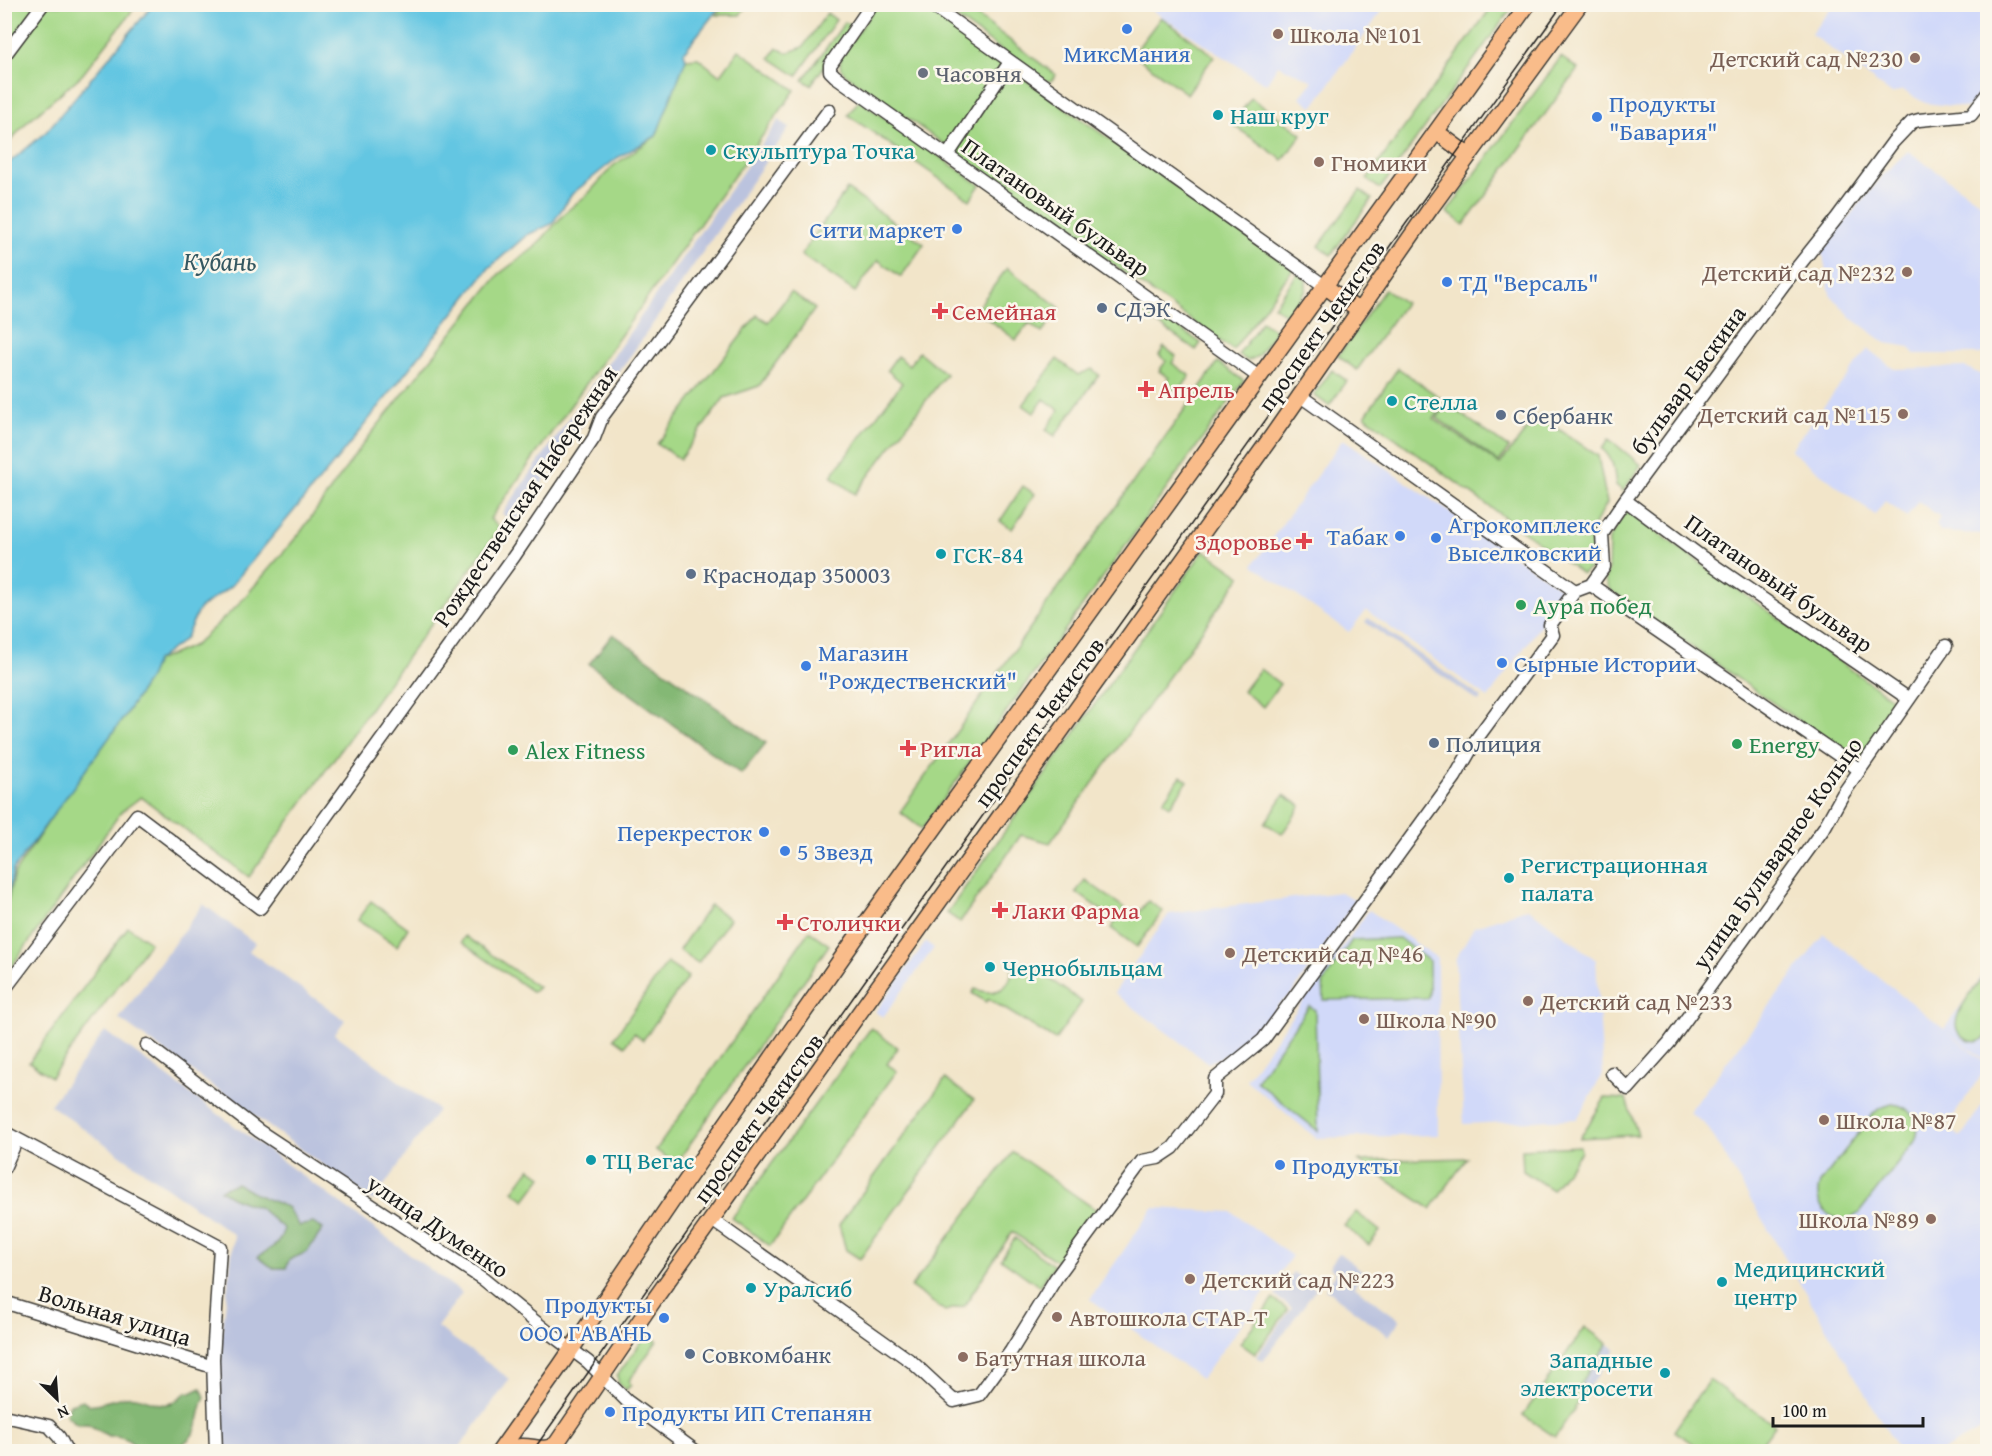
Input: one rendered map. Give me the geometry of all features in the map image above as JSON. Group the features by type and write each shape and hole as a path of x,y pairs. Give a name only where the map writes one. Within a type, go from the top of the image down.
{"main road":[{"name":"проспект Чекистов","path":"499,1452 864,926 1259,377 1438,133 1528,4"},
{"name":"проспект Чекистов","path":"506,1452 520,1445 544,1449 556,1444 712,1220 1469,156 1580,4"},
{"path":"1438,133 1469,156"},
{"path":"1326,287 1359,311"},
{"name":"проспект Чекистов","path":"529,1446 524,1424 535,1401"}],"street":[{"path":"4,56 43,4"},
{"name":"Платановый бульвар","path":"872,4 830,64 830,71 835,76 1259,377"},
{"path":"930,4 1326,287"},
{"path":"947,156 1010,62"},
{"name":"бульвар Евскина","path":"1591,585 1604,567 1602,534 1625,500 1784,284 1893,142 1912,122 1971,115 1988,93"},
{"name":"Рождественская Набережная","path":"4,990 137,815 260,908 514,555 594,438 602,417 829,110"},
{"path":"1299,395 1575,591"},
{"name":"Платановый бульвар","path":"1625,500 1702,558 1910,699"},
{"path":"712,1220 912,1362 954,1401 979,1395 1011,1351 1056,1278 1142,1161 1158,1158 1173,1148 1215,1094 1215,1079 1263,1040 1362,907 1455,777 1479,737 1553,635 1550,625 1575,591 1591,585 1860,771"},
{"name":"улица Бульварное Кольцо","path":"1612,1073 1628,1089 1669,1043 1824,828 1843,794 1946,646"},
{"name":"улица Думенко","path":"147,1045 259,1131 483,1279 588,1362 627,1401 697,1452"},
{"path":"4,1132 220,1247 213,1367 216,1452"},
{"path":"4,1168 17,1138"},
{"name":"Вольная улица","path":"4,1302 213,1367"},
{"path":"4,1416 49,1426 59,1437 67,1452"}],"shaded area":[{"name":"Школа №101","path":"1386,4 1313,107 1300,97 1313,81 1278,65 1266,84 1144,5"},
{"name":"Детский сад №230","path":"1833,5 1987,5 1987,82 1968,108 1925,103 1902,90 1892,94 1811,34"},
{"path":"779,120 789,128 515,522 502,514"},
{"name":"Детский сад №232","path":"1908,151 1987,207 1988,351 1981,354 1914,354 1910,347 1886,343 1853,319 1830,294 1822,249 1885,173"},
{"name":"Детский сад №115","path":"1868,349 1894,369 1966,367 1987,378 1987,534 1941,532 1936,525 1940,517 1918,501 1907,517 1885,501 1875,515 1790,450"},
{"path":"1343,439 1565,591 1488,698 1366,610 1349,632 1253,565"},
{"path":"1368,618 1482,698 1479,702 1365,622"},
{"name":"Детский сад №46","path":"1340,892 1356,900 1290,996 1274,1010 1273,1021 1257,1041 1208,1063 1114,993 1169,914"},
{"path":"203,904 255,943 249,951 345,1020 335,1034 438,1110 373,1201 119,1019"},
{"name":"Детский сад №233","path":"1528,908 1596,960 1603,1074 1577,1119 1464,1124 1455,960 1474,927"},
{"name":"Школа №90","path":"1369,910 1437,958 1438,1135 1316,1138 1246,1080"},
{"path":"1824,934 1944,1029 1987,969 1987,1062 1946,1030 1987,1064 1987,1067 1946,1127 1961,1137 1982,1105 1987,1109 1987,1426 1942,1451 1899,1451 1707,1126 1689,1112"},
{"path":"926,942 934,948 883,1017 875,1012"},
{"path":"105,1031 462,1293 437,1327 510,1379 457,1451 221,1451 217,1374 234,1235 50,1105"},
{"name":"Детский сад №223","path":"1153,1208 1232,1212 1292,1256 1201,1379 1090,1299"},
{"path":"1339,1253 1364,1272 1354,1286 1400,1320 1389,1336 1325,1289 1336,1273 1329,1267"},
{"path":"1293,1272 1316,1289 1263,1361 1256,1357 1292,1308 1275,1296"},
{"path":"1608,1344 1616,1349 1588,1389 1580,1384"}],"green space":[{"path":"5,5 137,5 82,75 27,122 5,147"},
{"path":"724,5 747,5 740,15 716,15"},
{"path":"877,5 920,5 1293,269 1233,350 844,73 840,65 841,56"},
{"path":"938,5 963,5 1056,75 1051,81 1045,81"},
{"path":"1493,5 1514,5 1380,189 1367,179"},
{"path":"827,13 836,20 797,76 770,58 777,48 787,53 803,47"},
{"path":"1161,17 1214,56 1187,94 1133,54"},
{"path":"845,22 852,27 811,85 803,80"},
{"path":"739,50 795,90 490,519 500,528 249,877 141,797 121,812 5,976 5,912 14,874 64,798 122,720 148,680 156,661 195,645 238,605 300,533 363,444 499,274 534,248 567,211 588,194 613,166 656,136 686,59 698,58 720,76"},
{"path":"1561,57 1578,69 1464,225 1447,212"},
{"path":"1251,98 1302,134 1283,160 1232,124"},
{"path":"859,100 980,185 970,200 848,115"},
{"path":"847,189 924,244 901,277 878,260 855,292 801,255"},
{"path":"1360,190 1372,199 1331,255 1319,246"},
{"path":"1007,268 1060,308 1042,333 1029,323 1016,340 976,310"},
{"path":"1298,273 1306,280 1306,290 1289,317 1274,306"},
{"path":"1385,289 1405,303 1357,370 1338,356"},
{"path":"791,292 815,309 759,386 724,398 680,459 657,444 757,315 768,322"},
{"path":"1142,303 1201,343 1196,350 1137,310"},
{"path":"1262,321 1276,331 1258,356 1248,361 1238,355"},
{"path":"1164,347 1176,356 1172,363 1190,376 1178,393 1165,384 1169,378 1159,371 1166,361 1159,355"},
{"path":"919,352 946,374 855,494 831,476 902,383 887,370 897,356 909,365"},
{"path":"1057,359 1078,375 1092,369 1099,375 1055,436 1046,430 1059,410 1044,399 1034,413 1023,405"},
{"path":"1218,362 1244,381 922,829 900,812"},
{"path":"1398,368 1446,402 1434,419 1500,464 1538,415 1598,456 1607,503 1592,529 1592,567 1582,574 1365,416"},
{"path":"1332,370 1347,381 1329,406 1314,395"},
{"path":"1447,404 1509,448 1499,462 1437,418"},
{"path":"1609,439 1641,465 1623,491 1616,485 1611,461 1602,449"},
{"path":"1023,486 1035,494 1012,529 1000,521"},
{"path":"1626,510 1898,703 1858,762 1610,590 1605,579 1608,571 1609,539"},
{"path":"1204,550 1241,576 1050,843 1021,835 960,922 947,913"},
{"path":"613,634 766,743 741,774 589,664"},
{"path":"1260,669 1280,684 1263,707 1243,691"},
{"path":"1181,776 1188,781 1170,806 1163,801"},
{"path":"1284,795 1301,806 1282,834 1265,823"},
{"path":"1085,880 1136,916 1148,901 1163,911 1137,947 1111,928 1116,921 1076,892"},
{"path":"371,901 408,928 397,946 357,920"},
{"path":"710,905 730,919 698,963 679,950"},
{"path":"128,927 150,942 51,1077 29,1062"},
{"path":"809,931 829,945 676,1164 656,1150"},
{"path":"465,936 538,987 533,992 461,942"},
{"path":"1399,938 1429,961 1429,998 1324,1000 1323,983 1352,940"},
{"path":"667,963 688,977 643,1040 634,1033 625,1046 614,1038"},
{"path":"1027,963 1082,1002 1055,1040 989,999 986,1002 972,993 975,989 990,992 1002,989 1009,980 1013,965"},
{"path":"1987,972 1987,1036 1975,1042 1958,1033 1956,1025 1962,1006"},
{"path":"1309,1006 1315,1010 1318,1131 1256,1081"},
{"path":"871,1028 898,1048 887,1064 897,1071 770,1246 732,1218"},
{"path":"945,1079 974,1100 860,1259 846,1250 839,1225"},
{"path":"1605,1098 1626,1099 1638,1135 1580,1138"},
{"path":"1892,1104 1905,1108 1914,1116 1917,1127 1915,1141 1859,1213 1851,1218 1835,1218 1822,1208 1819,1201 1820,1183 1874,1113"},
{"path":"1580,1146 1581,1152 1552,1190 1523,1171 1522,1149"},
{"path":"1013,1152 1099,1212 1061,1264 1012,1232 964,1306 945,1311 911,1287"},
{"path":"1467,1158 1431,1209 1358,1161"},
{"path":"530,1168 542,1177 525,1200 513,1191"},
{"path":"236,1183 255,1194 287,1207 299,1226 313,1223 323,1229 307,1252 289,1260 286,1268 273,1268 258,1257 278,1243 284,1229 260,1208 235,1199 220,1190"},
{"path":"1356,1212 1380,1231 1369,1245 1344,1226"},
{"path":"1015,1238 1054,1266 1039,1286 1001,1259"},
{"path":"1273,1299 1288,1310 1255,1354 1240,1343"},
{"path":"1585,1327 1608,1344 1581,1383 1588,1389 1555,1437 1523,1415"},
{"path":"647,1334 657,1341 629,1381 631,1385 626,1390 619,1384 617,1376"},
{"path":"1709,1380 1775,1425 1756,1451 1704,1451 1674,1431"},
{"path":"201,1388 205,1397 198,1422 194,1433 184,1443 183,1451 140,1451 126,1439 108,1436 88,1424 77,1424 66,1415 70,1404 83,1400 88,1405 134,1397 170,1404 186,1392 191,1393"}],"water":[{"name":"Кубань","path":"153,5 721,5 684,52 686,59 656,136 617,158 572,194 552,224 527,235 489,268 339,457 231,586 199,609 185,639 156,661 148,680 122,720 13,870 5,909 5,166 46,132"}],"tram line":[{"path":"532,1452 886,951 1563,4"}],"place":[{"name":"МиксМания","path":"1127,29"},
{"name":"Школа №101","path":"1278,34"},
{"name":"Детский сад №230","path":"1915,58"},
{"name":"Часовня","path":"923,73"},
{"name":"Наш круг","path":"1218,115"},
{"name":"Продукты \"Бавария\"","path":"1597,117"},
{"name":"Скульптура Точка","path":"711,150"},
{"name":"Гномики","path":"1319,162"},
{"name":"Сити маркет","path":"957,229"},
{"name":"Детский сад №232","path":"1907,272"},
{"name":"ТД \"Версаль\"","path":"1447,282"},
{"name":"СДЭК","path":"1102,308"},
{"name":"Семейная","path":"940,311"},
{"name":"Апрель","path":"1146,389"},
{"name":"Стелла","path":"1392,401"},
{"name":"Детский сад №115","path":"1903,414"},
{"name":"Сбербанк","path":"1501,415"},
{"name":"Табак","path":"1400,536"},
{"name":"Агрокомплекс Выселковский","path":"1436,538"},
{"name":"Здоровье","path":"1304,541"},
{"name":"ГСК-84","path":"941,554"},
{"name":"Краснодар 350003","path":"691,574"},
{"name":"Аура побед","path":"1521,605"},
{"name":"Сырные Истории","path":"1502,663"},
{"name":"Магазин \"Рождественский\"","path":"806,666"},
{"name":"Полиция","path":"1434,743"},
{"name":"Energy","path":"1737,744"},
{"name":"Ригла","path":"908,748"},
{"name":"Alex Fitness","path":"513,750"},
{"name":"Перекресток","path":"764,832"},
{"name":"5 Звезд","path":"785,851"},
{"name":"Регистрационная палата","path":"1509,878"},
{"name":"Лаки Фарма","path":"1000,910"},
{"name":"Столички","path":"785,922"},
{"name":"Детский сад №46","path":"1230,953"},
{"name":"Чернобыльцам","path":"990,967"},
{"name":"Детский сад №233","path":"1528,1001"},
{"name":"Школа №90","path":"1364,1019"},
{"name":"Школа №87","path":"1824,1120"},
{"name":"ТЦ Вегас","path":"591,1160"},
{"name":"Продукты","path":"1280,1165"},
{"name":"Школа №89","path":"1931,1219"},
{"name":"Детский сад №223","path":"1190,1279"},
{"name":"Медицинский центр","path":"1722,1282"},
{"name":"Уралсиб","path":"751,1288"},
{"name":"Автошкола СТАР-Т","path":"1057,1317"},
{"name":"Продукты ООО ГАВАНЬ","path":"664,1318"},
{"name":"Совкомбанк","path":"690,1354"},
{"name":"Батутная школа","path":"963,1357"},
{"name":"Западные электросети","path":"1665,1373"},
{"name":"Продукты ИП Степанян","path":"610,1412"}]}
